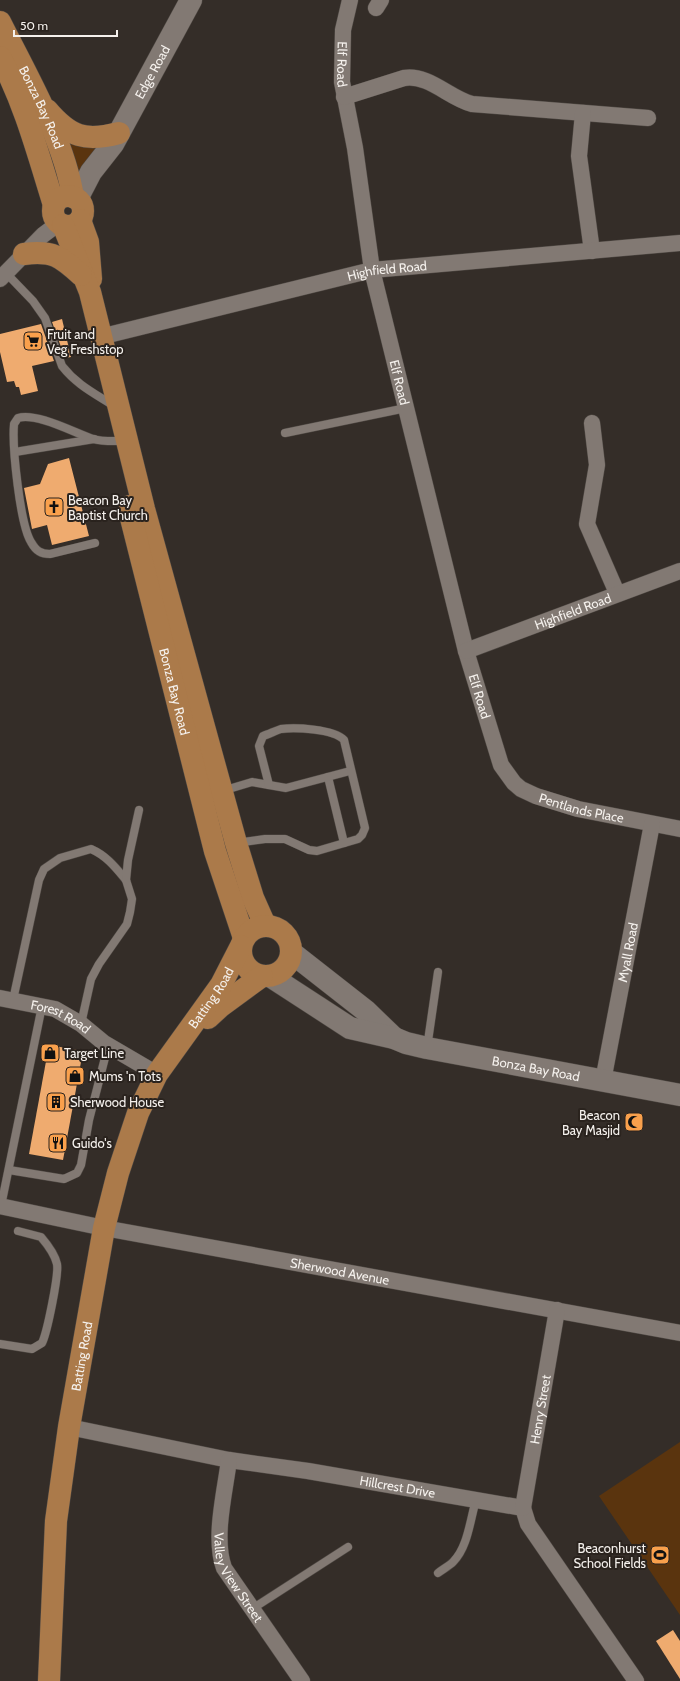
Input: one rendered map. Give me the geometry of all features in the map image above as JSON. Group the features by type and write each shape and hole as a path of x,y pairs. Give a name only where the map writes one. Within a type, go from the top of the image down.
{"main road":[{"name":"Bonza Bay Road","path":"0,22 34,110"},
{"name":"Bonza Bay Road","path":"0,57 34,110 70,175 70,211 88,242 91,266 87,285 126,441 236,843 253,898 265,925"},
{"path":"34,110 56,120 68,130 82,137 116,138"},
{"path":"24,254 39,252 54,255 66,261 87,285"},
{"name":"Bonza Bay Road","path":"126,441 131,518 213,844 242,942"},
{"path":"265,925 274,926 282,930 289,940 292,953 290,962 285,969 266,976 248,968 242,958 242,942 253,929 265,925"},
{"name":"Batting Road","path":"49,1681 56,1521 69,1427 104,1228 127,1143 138,1113 157,1074 221,985 242,942"},
{"name":"Batting Road","path":"176,1048 221,1006 266,976"}],"street":[{"name":"Edge Road","path":"3,276 43,235 70,211 91,172 116,138 191,0"},
{"name":"Elf Road","path":"350,0 346,14 342,44 342,82 355,148 372,270 466,651 499,759"},
{"path":"344,96 412,77 423,79 464,102 472,104 648,118"},
{"path":"583,113 579,156 592,251"},
{"name":"Highfield Road","path":"100,337 372,270 680,243"},
{"path":"592,422 597,466 596,480 588,510 587,524 617,593"},
{"name":"Highfield Road","path":"466,651 617,593 680,571"},
{"name":"Pentlands Place","path":"499,759 503,769 514,783 521,789 536,796 578,809 680,829"},
{"name":"Myall Road","path":"603,1081 652,824"},
{"name":"Bonza Bay Road","path":"292,953 366,1011 394,1038"},
{"name":"Bonza Bay Road","path":"266,976 350,1028 394,1038 406,1043 427,1048 680,1095"},
{"name":"Forest Road","path":"6,999 55,1009 81,1024 108,1046 157,1074"},
{"name":"Sherwood Avenue","path":"1,1206 104,1228 680,1333"},
{"name":"Henry Street","path":"523,1508 557,1310"},
{"name":"Hillcrest Drive","path":"69,1427 229,1460 308,1471 523,1508"},
{"name":"Valley View Street","path":"229,1460 219,1550 224,1568 302,1681"},
{"path":"523,1508 528,1524 636,1681"}],"lane":[{"path":"0,77 34,110"},
{"path":"3,276 38,306 45,318 62,366 66,372 80,385 118,408"},
{"path":"285,433 406,408"},
{"path":"94,439 48,422 21,417 18,418 14,424 15,452 22,517 27,535 35,549 43,554 50,554 95,543"},
{"path":"15,452 94,439 126,441"},
{"path":"236,843 265,839 285,839 309,850 317,851 358,839 362,835 364,828 344,740 340,736 334,733 312,730 281,729 263,736 259,746 269,785"},
{"path":"222,791 252,782 286,788 350,771"},
{"path":"328,777 344,843"},
{"path":"126,880 128,860 139,810"},
{"path":"6,999 36,887 44,869 60,858 91,849 101,853 109,860 126,880 132,899 127,924 99,964 91,979 81,1024"},
{"path":"427,1048 438,972"},
{"path":"1,1206 10,1170 42,1006"},
{"path":"10,1170 64,1179 77,1173 81,1165 89,1120 108,1046"},
{"path":"0,1344 32,1349 42,1344 46,1333 57,1272 55,1259 41,1237 18,1231"},
{"path":"438,1573 453,1561 465,1542 476,1500"},
{"path":"252,1609 348,1547"}],"shaded area":[{"path":"66,137 100,142 82,170 76,172"},
{"name":"Beaconhurst School Fields","path":"680,1442 680,1615 599,1496"}],"building":[{"path":"62,319 71,357 65,358 52,322"},
{"path":"41,324 54,361 32,366 38,391 21,395 19,387 16,387 14,381 7,382 0,352 0,334"},
{"name":"Beacon Bay Baptist Church","path":"69,458 89,536 52,545 47,525 32,529 24,488 40,484 48,464"},
{"name":"Sherwood House","path":"49,1045 83,1051 63,1160 29,1154"},
{"path":"673,1630 680,1641 680,1679 656,1641"}],"place":[{"name":"Fruit and Veg Freshstop","path":"33,341"},
{"name":"Beacon Bay Baptist Church","path":"54,507"},
{"name":"Target Line","path":"50,1053"},
{"name":"Mums 'n Tots","path":"75,1076"},
{"name":"Sherwood House","path":"56,1102"},
{"name":"Beacon Bay Masjid","path":"634,1122"},
{"name":"Guido's","path":"58,1143"},
{"name":"Beaconhurst School Fields","path":"660,1555"}]}
